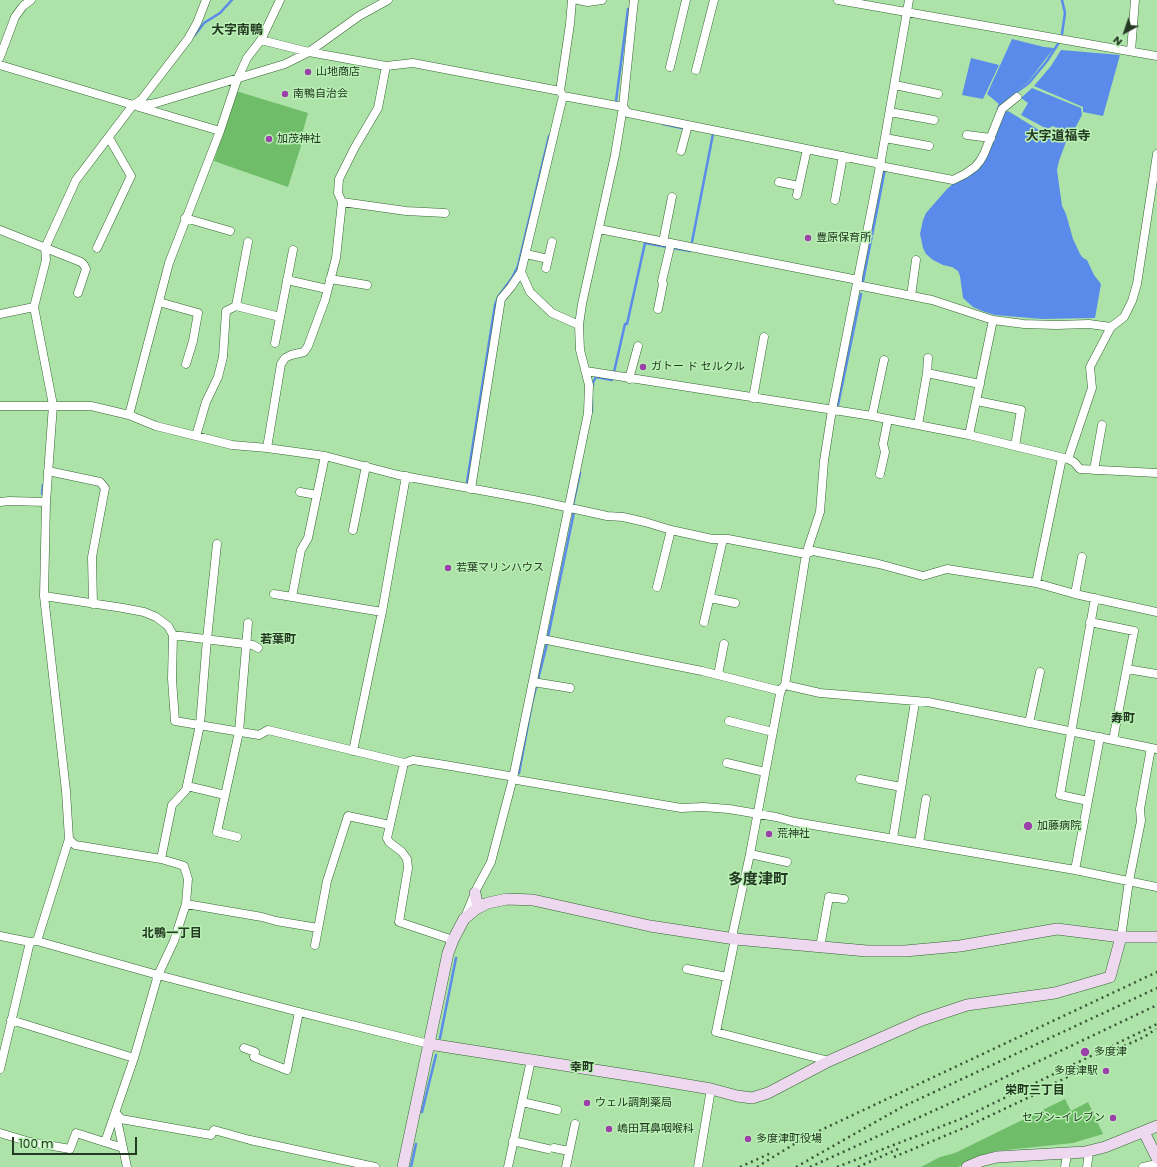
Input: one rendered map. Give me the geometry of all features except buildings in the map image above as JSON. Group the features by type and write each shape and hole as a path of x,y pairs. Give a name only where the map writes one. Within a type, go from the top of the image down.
{"street":[{"path":"0,57 15,17 23,6 31,0"},
{"path":"0,1070 11,1020 33,941 69,839 66,791 44,596 46,502 53,405 34,307 46,260 45,248 76,180 133,105 141,100 188,39 197,23 206,0"},
{"path":"129,415 169,263 185,218 220,131 237,80 247,58 261,40 280,0"},
{"path":"133,105 138,106 156,103 237,80 285,64 309,52 359,16 388,0"},
{"path":"471,489 501,299 522,272 561,94 572,0"},
{"path":"578,0 588,2 602,0"},
{"path":"403,1167 448,953 475,893 491,862 536,682 542,639 588,413 589,386 580,350 579,325 582,304 616,155 623,107 634,0"},
{"path":"670,67 686,0"},
{"path":"696,70 714,0"},
{"path":"838,0 1157,56"},
{"path":"829,1061 716,1032 735,939 732,932 750,854 765,772 783,688 806,554 820,512 824,461 832,410 880,166 909,0"},
{"path":"1131,51 1135,0"},
{"path":"261,40 309,52 386,66 413,63 623,107 628,113 688,128 806,151 843,156 876,163 880,166 953,180 975,168 984,154 1002,109 1017,97"},
{"path":"0,65 220,131"},
{"path":"267,448 281,364 285,358 304,352 308,346 325,300 336,258 342,202 338,193 339,179 350,159 354,147 378,108 386,66"},
{"path":"894,85 938,94"},
{"path":"890,112 934,120"},
{"path":"681,152 688,128"},
{"path":"968,135 991,138"},
{"path":"97,248 131,176 109,138"},
{"path":"885,138 929,146"},
{"path":"797,195 806,151"},
{"path":"1036,583 1065,458 1092,388 1090,367 1111,327 1124,317 1132,301 1137,284 1154,198 1157,154"},
{"path":"834,200 843,156"},
{"path":"779,182 799,186"},
{"path":"658,309 664,284 662,281 668,245 672,197"},
{"path":"342,202 406,211 445,213"},
{"path":"185,218 230,230"},
{"path":"599,229 668,245 858,283 932,300 993,320 1056,326 1089,324 1111,327"},
{"path":"0,230 84,264 86,269 78,293"},
{"path":"236,306 248,242"},
{"path":"526,254 547,264 552,242"},
{"path":"275,343 293,250"},
{"path":"911,296 916,260"},
{"path":"522,272 530,292 552,313 579,325"},
{"path":"330,279 367,285"},
{"path":"287,280 328,289"},
{"path":"159,302 198,313 193,341 186,364"},
{"path":"196,436 206,402 218,377 224,357 226,311 236,306 280,317"},
{"path":"0,314 34,307"},
{"path":"969,435 993,320"},
{"path":"753,398 764,337"},
{"path":"629,379 638,346"},
{"path":"918,425 928,373 928,358"},
{"path":"872,416 884,360"},
{"path":"586,371 629,379 872,416 969,435 1065,458 1074,462 1080,469 1157,473"},
{"path":"928,373 980,384"},
{"path":"977,401 1021,410 1015,446"},
{"path":"0,406 91,406 129,415 156,426 232,445 325,456 406,476 645,522 670,530 712,539 723,539 806,554 813,551 879,564 923,576 947,569 1036,583 1075,594 1157,612"},
{"path":"880,474 885,452 883,444 888,419"},
{"path":"1094,470 1102,425"},
{"path":"292,597 301,550 308,538 325,456"},
{"path":"353,530 366,466"},
{"path":"48,470 100,482 105,488 92,557 93,604"},
{"path":"353,751 382,612 406,476"},
{"path":"300,492 317,495"},
{"path":"0,502 46,502"},
{"path":"657,588 670,530"},
{"path":"704,622 723,539"},
{"path":"161,859 172,805 186,790 200,725 217,544"},
{"path":"1075,594 1082,557"},
{"path":"274,594 382,612"},
{"path":"44,596 123,608 156,617 168,626 173,635 172,679 175,721 260,735 268,730 404,763 413,760 681,808 703,807 729,809 776,817 795,822 1075,870 1157,887"},
{"path":"710,598 735,603"},
{"path":"1088,801 1060,795 1095,598"},
{"path":"1090,622 1134,631 1113,740"},
{"path":"237,836 216,832 239,732 248,623"},
{"path":"173,635 253,645 258,648"},
{"path":"0,936 33,941 158,976 429,1044 711,1089 737,1096 752,1098 768,1093 829,1061 922,1020 967,1005 1055,992 1110,977 1121,937 1129,881 1141,821 1140,809 1155,748 928,702 820,693 783,688 542,639"},
{"path":"718,675 724,644"},
{"path":"1127,669 1157,674"},
{"path":"1029,723 1040,672"},
{"path":"536,682 570,688"},
{"path":"893,838 915,702"},
{"path":"729,721 773,732"},
{"path":"1075,870 1100,738"},
{"path":"404,763 387,838 389,842 402,852 407,859 408,868 399,922 453,940"},
{"path":"728,763 765,772"},
{"path":"860,779 901,787"},
{"path":"187,786 225,795"},
{"path":"918,842 926,799"},
{"path":"315,945 327,881 348,816 390,824"},
{"path":"69,839 75,845 161,859 184,866 188,879 186,904 174,941 158,976 134,1058 105,1142"},
{"path":"750,854 787,862"},
{"path":"475,893 477,903 480,905 508,898 533,900 650,926 735,939 867,951 905,951 960,946 1057,930 1121,937 1157,937"},
{"path":"820,947 829,896 844,898"},
{"path":"186,904 318,928"},
{"path":"464,919 485,904"},
{"path":"686,969 727,977"},
{"path":"244,1048 255,1052 254,1057 287,1070 299,1012"},
{"path":"11,1020 134,1058"},
{"path":"508,1167 531,1060"},
{"path":"698,1167 711,1089"},
{"path":"522,1102 557,1110"},
{"path":"116,1113 127,1167"},
{"path":"116,1113 122,1119 211,1135 214,1130 250,1140 375,1167"},
{"path":"566,1167 575,1124"},
{"path":"966,1167 997,1157 1067,1154 1089,1151 1105,1147 1157,1126"},
{"path":"1144,1132 1157,1158"},
{"path":"0,1133 30,1142 70,1149 76,1133 122,1148"},
{"path":"513,1141 569,1151"},
{"path":"1087,1167 1089,1151"},
{"path":"1065,1167 1067,1154"},
{"path":"1143,1167 1157,1164"}],"green space":[{"path":"236,91 308,113 300,142 301,146 288,187 214,161"},
{"path":"1065,1099 1071,1111 1088,1102 1103,1134 1073,1143 996,1151 976,1157 958,1167 921,1167 940,1157 955,1153"}],"water":[{"path":"1012,39 1054,48 1028,82 999,104 987,94"},
{"path":"1061,50 1120,55 1103,116 1083,112 1083,107 1034,86 1051,66"},
{"path":"971,58 999,65 983,99 962,95"},
{"path":"1032,88 1081,108 1082,115 1071,136 1053,126 1047,129 1021,115 1028,103 1021,98"},
{"path":"1008,111 1047,135 1054,131 1067,139 1057,170 1062,206 1066,214 1073,239 1080,254 1087,260 1094,275 1101,284 1095,318 1042,319 995,315 982,311 973,307 963,298 958,271 952,267 943,265 933,260 926,254 923,248 920,234 926,213 947,189 979,168 984,162 1005,112"}],"waterway":[{"path":"194,36 204,23 220,13 232,0"},
{"path":"1062,0 1065,13 1062,34"},
{"path":"616,101 628,9"},
{"path":"998,109 1000,104 1029,83 1047,61 1058,44"},
{"path":"663,124 686,129"},
{"path":"692,242 713,134"},
{"path":"467,482 495,305 498,297 512,278 518,266 549,136"},
{"path":"863,281 885,169"},
{"path":"614,372 625,324 627,324 645,243 690,251"},
{"path":"838,405 861,294"},
{"path":"593,385 596,377 612,380"},
{"path":"592,398 592,411"},
{"path":"573,505 580,473"},
{"path":"42,494 43,485"},
{"path":"548,637 574,512"},
{"path":"519,773 532,703 547,644"},
{"path":"440,1038 456,958"},
{"path":"422,1112 436,1055"},
{"path":"411,1167 416,1144"}],"railway":[{"path":"757,1167 804,1138 1157,972"},
{"path":"796,1167 902,1107 1157,988"},
{"path":"810,1167 955,1101 1157,1005"},
{"path":"837,1167 963,1118 1157,1024"},
{"path":"1124,1046 1144,1037 1156,1029"},
{"path":"1055,1083 1078,1072"},
{"path":"894,1157 966,1127 1038,1093"},
{"path":"858,1167 898,1149"},
{"path":"740,1167 771,1153"}],"place":[{"name":"山地商店","path":"308,72"},
{"name":"南鴨自治会","path":"285,94"},
{"name":"加茂神社","path":"269,139"},
{"name":"豊原保育所","path":"808,238"},
{"name":"ガトー ド セルクル","path":"643,367"},
{"name":"若葉マリンハウス","path":"448,568"},
{"name":"加藤病院","path":"1028,826"},
{"name":"荒神社","path":"769,834"},
{"name":"多度津","path":"1085,1052"},
{"name":"多度津駅","path":"1106,1071"},
{"name":"ウェル調剤薬局","path":"587,1103"},
{"name":"セブン-イレブン","path":"1113,1118"},
{"name":"嶋田耳鼻咽喉科","path":"609,1129"},
{"name":"多度津町役場","path":"748,1139"}],"district":[{"name":"大字南鴨","path":"237,31"},
{"name":"大字道福寺","path":"1058,137"},
{"name":"若葉町","path":"278,640"},
{"name":"寿町","path":"1123,719"},
{"name":"多度津町","path":"758,880"},
{"name":"北鴨一丁目","path":"172,934"},
{"name":"幸町","path":"582,1068"},
{"name":"栄町三丁目","path":"1035,1091"}]}
